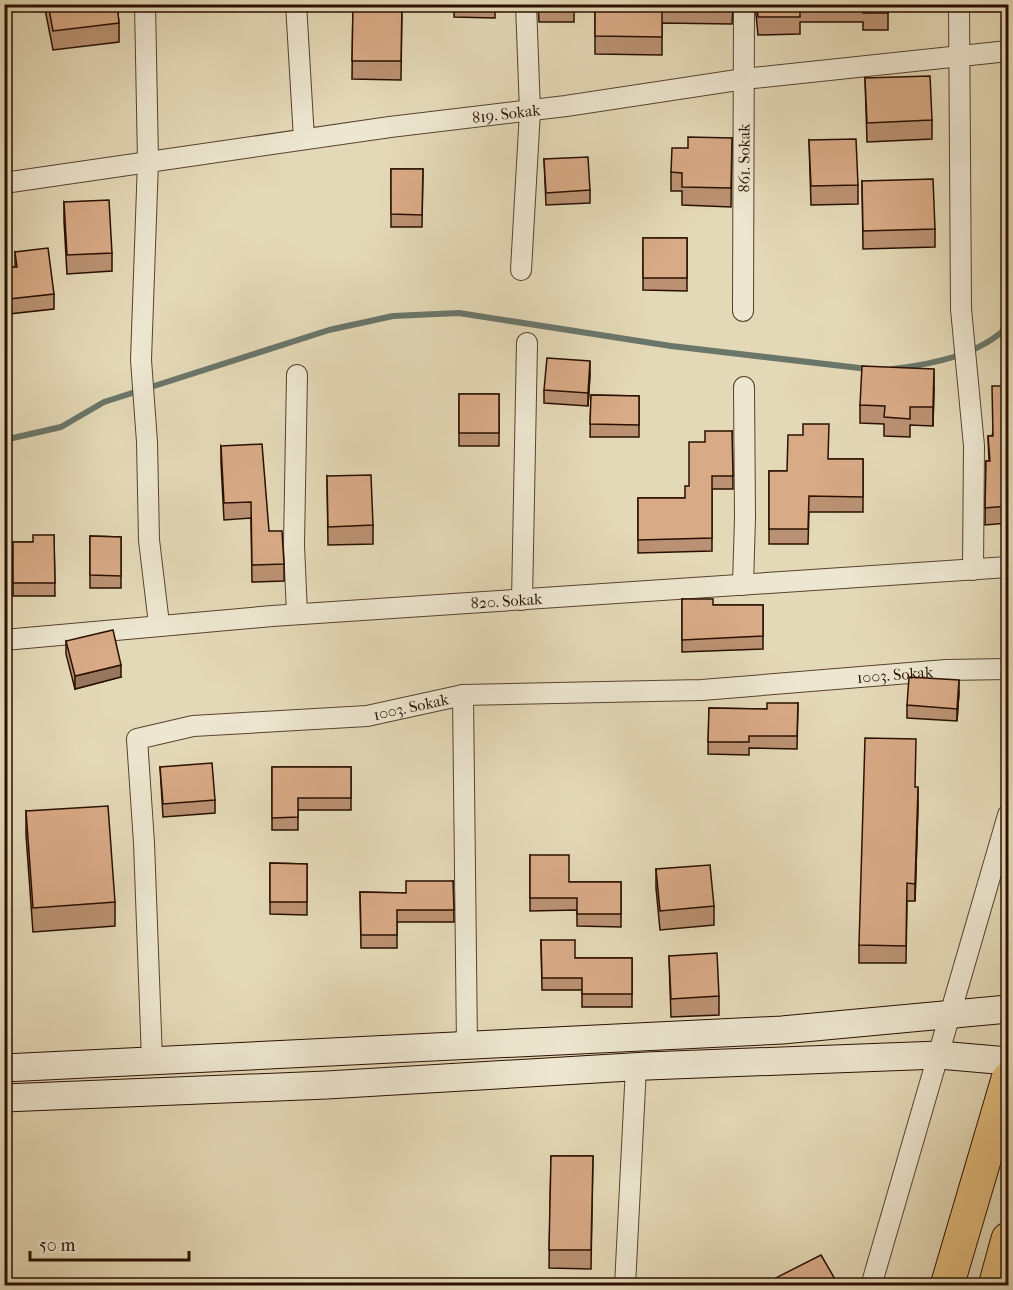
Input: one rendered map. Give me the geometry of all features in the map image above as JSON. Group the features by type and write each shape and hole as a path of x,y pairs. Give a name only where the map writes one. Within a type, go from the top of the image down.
{"highway":[{"path":"947,1286 1008,1079"},
{"path":"995,1286 1008,1239"}],"street":[{"path":"145,4 148,161 141,360 145,408 149,540 159,624"},
{"path":"296,4 304,139"},
{"path":"521,270 530,111 526,4"},
{"name":"861. Sokak","path":"743,311 744,4"},
{"path":"959,4 961,309 974,446 973,570"},
{"name":"819. Sokak","path":"4,183 304,139 530,111 744,79 1008,51"},
{"path":"522,600 527,343"},
{"path":"297,375 294,545 297,614"},
{"path":"743,585 744,387"},
{"name":"820. Sokak","path":"4,640 159,624 1008,567"},
{"name":"1003. Sokak","path":"152,1060 144,843 137,739 193,726 367,716 463,695 702,690 946,670 1008,669"},
{"path":"463,695 467,1047"},
{"path":"870,1286 952,1014 1008,815"},
{"path":"4,1068 782,1030 1008,1009"},
{"path":"4,1098 327,1085 636,1067 939,1055 1008,1061"},
{"path":"625,1286 636,1067"}],"building":[{"path":"48,4 117,4 119,23 53,31"},
{"path":"353,4 402,4 401,61 352,61"},
{"path":"539,4 574,4 574,7 539,6"},
{"path":"595,4 732,4 732,6 662,5 662,37 595,36"},
{"path":"757,4 888,4 888,13 863,13 863,5 800,5 800,17 758,17"},
{"path":"930,76 932,120 867,123 865,78"},
{"path":"688,137 732,138 731,188 682,187 682,173 671,172 672,148 688,148"},
{"path":"856,139 858,185 811,186 809,140"},
{"path":"588,157 590,190 546,193 544,159"},
{"path":"391,169 423,169 422,215 391,214"},
{"path":"933,179 935,229 863,231 862,181"},
{"path":"109,200 112,253 67,255 64,202"},
{"path":"643,238 687,238 687,278 643,278"},
{"path":"48,248 54,294 9,299 9,309 4,309 4,267 17,267 15,252"},
{"path":"547,358 590,361 588,393 544,390"},
{"path":"862,366 934,369 933,407 910,407 910,419 884,417 885,406 860,405"},
{"path":"1005,375 1008,375 1008,506 985,508 986,461 990,461 988,436 993,436 992,386 1005,386"},
{"path":"459,394 499,394 499,433 459,433"},
{"path":"591,395 639,396 639,425 590,424"},
{"path":"803,424 829,424 828,459 863,459 863,497 809,496 808,529 769,529 769,471 787,471 788,435 803,435"},
{"path":"705,431 732,431 733,476 712,476 712,538 638,540 638,498 685,498 685,486 689,486 689,442 705,442"},
{"path":"262,444 269,531 282,531 284,564 252,565 251,502 224,503 221,446"},
{"path":"371,475 373,525 328,527 327,476"},
{"path":"33,535 54,535 55,583 13,583 13,542 33,542"},
{"path":"90,536 121,537 121,576 90,575"},
{"path":"682,599 713,599 713,605 763,605 763,636 682,640"},
{"path":"113,630 121,665 75,676 66,641"},
{"path":"909,677 959,680 957,709 907,705"},
{"path":"767,703 798,703 797,736 749,736 749,742 708,742 709,708 767,709"},
{"path":"865,738 916,739 915,787 918,787 915,884 907,883 906,946 859,945"},
{"path":"212,763 215,800 163,804 160,767"},
{"path":"272,767 351,767 351,798 298,798 298,817 272,818"},
{"path":"108,806 115,902 33,908 26,811"},
{"path":"530,855 569,855 569,882 621,882 621,914 577,914 577,898 530,898"},
{"path":"270,863 307,864 307,902 270,902"},
{"path":"710,865 714,906 660,911 656,869"},
{"path":"406,881 453,881 454,910 397,910 397,935 361,935 360,892 406,893"},
{"path":"541,940 575,940 575,958 632,958 632,994 582,994 582,978 542,978"},
{"path":"717,953 719,996 671,999 669,956"},
{"path":"551,1156 593,1156 591,1250 549,1250"},
{"path":"821,1255 839,1286 760,1286"}],"waterway":[{"path":"4,440 61,427 104,402 329,330 393,316 459,313 671,346 868,369"},
{"path":"893,369 940,361 970,351 997,336 1008,326"}]}
